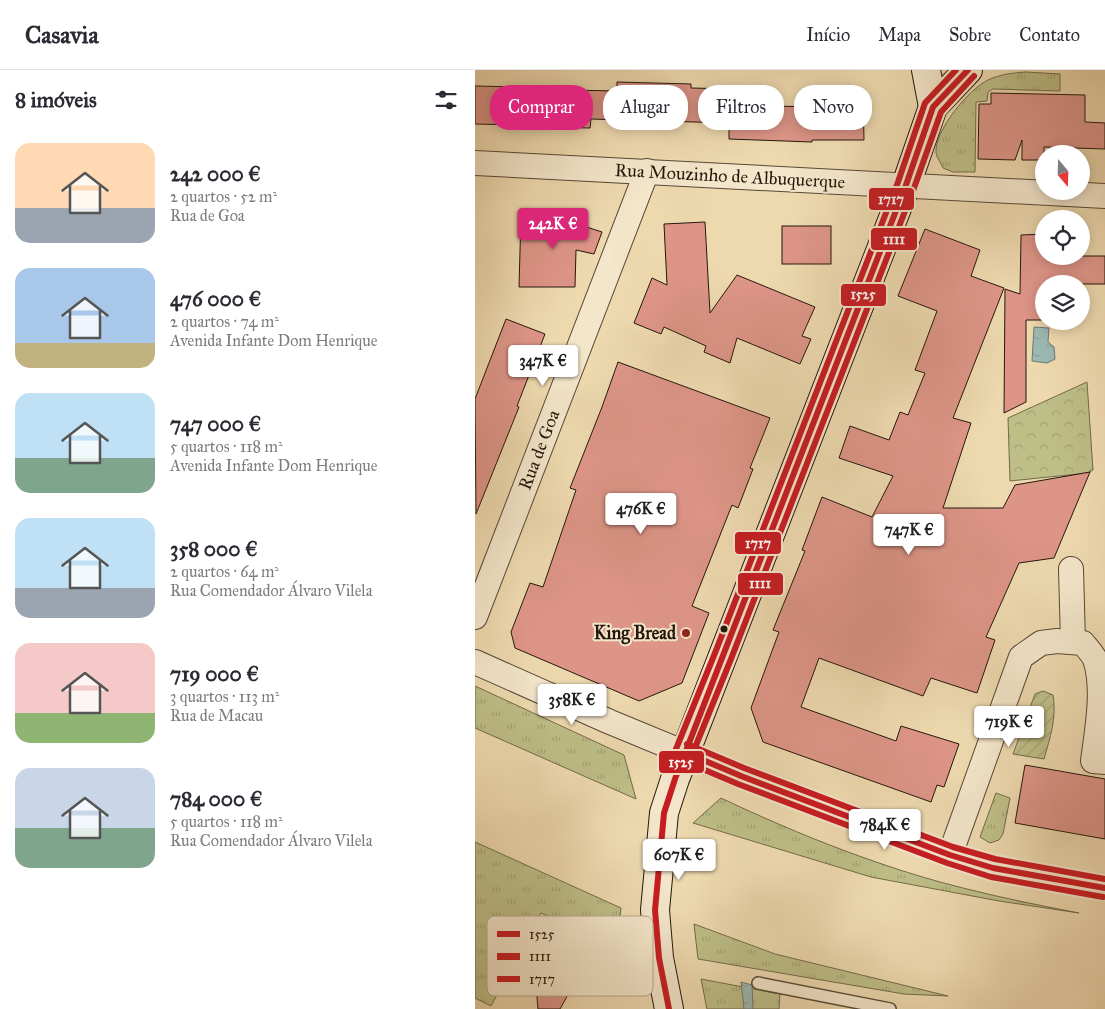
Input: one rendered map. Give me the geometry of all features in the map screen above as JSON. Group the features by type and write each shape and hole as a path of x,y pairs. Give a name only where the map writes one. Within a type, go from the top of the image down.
{"street":[{"path":"926,70 933,107"},
{"path":"669,1009 659,958 655,910 665,813 684,752 906,185 933,107 968,70"},
{"name":"Rua Mouzinho de Albuquerque","path":"475,163 1105,196"},
{"name":"Rua de Goa","path":"475,617 647,171"},
{"path":"1071,569 1073,642"},
{"path":"950,855 1021,656 1041,643 1057,641 1083,643 1095,658 1101,680 1100,708 1093,761 1105,762"},
{"path":"475,662 610,722 741,776 950,855 993,868 1105,888"}],"lane":[{"path":"758,983 890,1009"}],"green space":[{"path":"1026,72 1060,74 1060,91 993,89 988,92 987,101 976,102 975,172 953,172 943,168 936,153 937,144 947,123 963,101 988,80 1002,75"},
{"path":"1087,382 1093,470 1088,473 1010,481 1008,418"},
{"path":"475,686 624,755 636,799 475,728"},
{"path":"1043,691 1053,695 1054,703 1052,727 1044,759 1013,754 1035,694"},
{"path":"996,793 1010,798 1003,834 999,840 990,843 980,837"},
{"path":"721,798 812,838 907,872 985,893 1079,913 999,901 871,877 693,823"},
{"path":"475,842 621,908 620,916 548,916 541,913 539,916 487,916 487,996 496,996 491,1006 475,998"},
{"path":"694,924 775,954 948,996 904,994 698,959"},
{"path":"701,979 780,994 779,1009 707,1009"}],"water":[{"path":"1034,327 1035,330 1049,330 1048,342 1054,347 1055,359 1047,363 1032,361"},
{"path":"741,982 752,985 753,1009 744,1009"}],"building":[{"path":"617,82 691,84 691,88 698,88 698,122 688,122 688,85 617,85"},
{"path":"475,86 490,86 490,124 475,124"},
{"path":"593,90 603,91 603,119 593,119"},
{"path":"991,93 1085,95 1085,122 1105,123 1105,149 1090,149 1090,145 1035,145 1035,160 1022,160 1022,140 1015,160 978,159 979,104 991,104"},
{"path":"784,106 794,106 794,130 864,130 864,140 812,140 812,142 729,139 729,130 784,130"},
{"path":"521,215 577,216 577,224 602,232 594,254 576,250 575,287 519,287"},
{"path":"705,222 710,313 737,275 815,307 802,336 811,339 800,364 737,338 730,363 704,352 706,346 664,327 661,334 634,323 652,278 667,285 664,224"},
{"path":"782,226 831,226 831,264 782,264"},
{"path":"925,229 980,250 971,276 1004,288 953,418 971,423 943,508 1003,508 1015,485 1090,472 1054,558 1019,563 986,637 995,640 977,693 931,678 923,696 819,658 801,707 896,741 901,726 959,744 944,787 937,785 931,802 763,742 751,708 779,632 773,630 805,551 802,550 822,497 872,517 893,476 839,458 850,426 889,440 900,412 908,415 925,373 915,370 937,311 898,296"},
{"path":"1035,234 1035,265 1090,265 1090,256 1105,256 1105,284 1090,284 1090,275 1035,275 1035,320 1026,320 1026,402 1004,413 1005,289 1020,294 1021,235"},
{"path":"506,319 545,334 517,406 519,407 476,514 475,399"},
{"path":"618,362 770,418 750,468 753,469 738,508 732,505 692,606 709,613 682,683 639,701 515,648 511,632 530,583 543,587 576,490 570,488"},
{"path":"1025,765 1105,779 1105,839 1015,823"},
{"path":"537,996 567,996 560,1009 538,1009"}],"transit line":[{"name":"1717","path":"676,749 898,182 925,103 956,70"},
{"name":"1525","path":"669,1009 659,958 655,910 664,813 675,779 906,185 933,107 968,70"},
{"name":"1111","path":"692,755 914,188 941,112 974,76"},
{"name":"1717","path":"687,744 744,768 953,847 995,859 1105,879"},
{"name":"1525","path":"684,752 741,776 950,855 993,868 1105,888"},
{"name":"1111","path":"681,760 738,784 947,863 991,877 1103,897"}],"place":[{"name":"King Bread","path":"686,633"}]}
